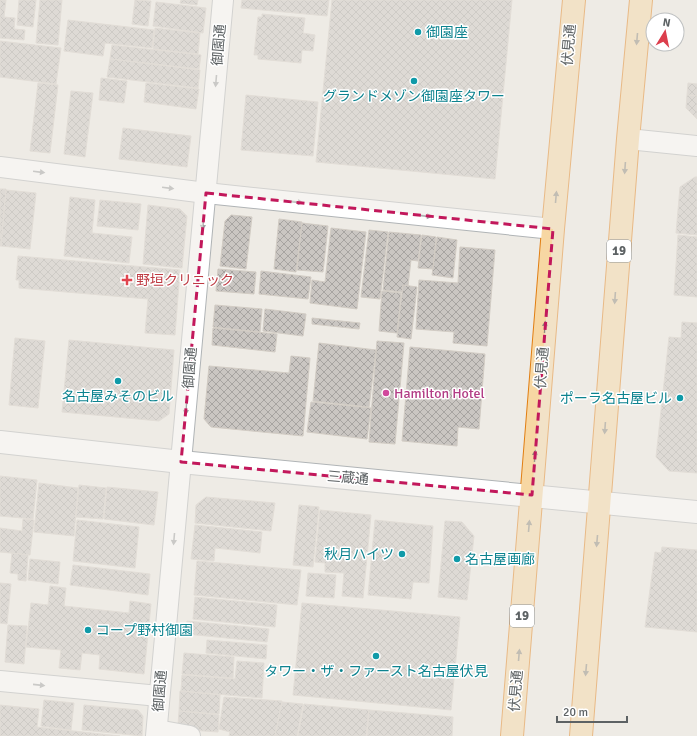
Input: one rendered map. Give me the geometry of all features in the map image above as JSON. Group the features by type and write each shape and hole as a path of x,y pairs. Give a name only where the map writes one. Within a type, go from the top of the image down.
{"highway":[{"name":"伏見通","path":"512,736 553,229 574,0"},
{"name":"19","path":"581,736 640,0"}],"street":[{"name":"御園通","path":"157,733 159,696 223,0"},
{"path":"628,139 697,146"},
{"path":"0,167 206,193 553,229"},
{"name":"三蔵通","path":"0,442 181,462 697,512"},
{"path":"0,681 159,696"},
{"path":"157,733 190,736"}],"highlighted area":[{"path":"206,193 553,229 532,495 181,462"}],"building":[{"path":"0,0 6,0 4,17 15,18 14,29 25,30 24,40 0,38"},
{"path":"19,0 36,0 33,27 17,25"},
{"path":"40,0 62,0 58,45 36,43"},
{"path":"135,0 151,1 148,26 132,24"},
{"path":"181,0 198,0 197,5 180,3"},
{"path":"242,0 329,0 327,16 241,8"},
{"name":"グランドメゾン御園座タワー","path":"332,0 512,0 495,179 316,162"},
{"path":"156,2 206,8 203,33 153,26"},
{"path":"262,14 305,18 303,33 315,35 313,51 302,50 301,63 258,59 258,55 254,55 258,17 262,17"},
{"path":"68,20 154,30 152,48 105,43 103,56 64,51"},
{"path":"155,28 200,33 198,54 153,49"},
{"path":"0,41 61,48 56,84 0,77"},
{"path":"112,45 201,55 199,69 110,59"},
{"path":"110,59 200,70 198,88 107,77"},
{"path":"101,78 127,81 124,103 99,100"},
{"path":"38,83 58,85 50,153 30,151"},
{"path":"146,83 199,89 196,109 144,102"},
{"path":"688,83 697,84 697,96 687,95"},
{"path":"71,91 93,93 85,157 64,154"},
{"path":"246,95 318,102 313,156 241,150"},
{"path":"687,95 697,96 697,119 686,108"},
{"path":"123,128 191,136 187,167 119,159"},
{"path":"697,177 697,235 676,233 680,187"},
{"path":"0,189 6,189 1,246 0,246"},
{"path":"6,190 36,193 30,249 1,246"},
{"path":"70,197 95,200 92,233 132,237 129,263 64,256"},
{"path":"100,200 141,204 138,230 97,226"},
{"path":"148,205 180,209 187,216 182,268 143,264"},
{"path":"231,215 252,217 246,269 220,266 225,221"},
{"path":"279,219 302,222 296,272 274,269"},
{"path":"302,223 328,226 323,272 297,270"},
{"path":"331,228 366,232 357,309 310,303 312,280 325,282"},
{"path":"369,230 388,232 380,299 361,297"},
{"path":"389,232 421,235 418,261 411,260 408,286 403,285 402,292 383,290"},
{"path":"422,235 436,237 433,269 418,268"},
{"path":"678,235 697,237 697,297 674,295"},
{"path":"437,237 457,240 453,278 432,275"},
{"path":"460,247 495,250 487,346 453,343 454,332 416,329 419,280 458,283"},
{"path":"18,256 180,270 175,335 145,333 148,299 19,288 19,280 16,280"},
{"path":"218,269 256,272 254,294 216,291"},
{"path":"261,271 311,277 308,299 259,294"},
{"path":"403,285 417,287 411,339 397,337"},
{"path":"382,291 401,293 397,333 379,331"},
{"path":"215,305 262,309 260,332 213,327"},
{"path":"265,309 306,314 303,336 263,331"},
{"path":"312,318 360,323 359,329 312,324"},
{"name":"ポーラ名古屋ビル","path":"682,322 697,323 697,473 669,471 656,457 669,337 681,338"},
{"path":"213,328 277,334 275,352 212,345"},
{"path":"15,338 45,341 38,408 9,405"},
{"name":"名古屋みそのビル","path":"69,340 174,350 169,414 159,421 62,412"},
{"name":"Hamilton Hotel","path":"377,341 404,343 395,444 369,442"},
{"path":"319,343 376,350 369,407 313,401"},
{"path":"410,347 485,354 479,429 458,427 457,446 402,441"},
{"path":"291,356 310,358 303,436 211,427 204,419 209,366 289,373"},
{"path":"311,402 371,408 367,439 307,432"},
{"path":"0,476 37,480 33,519 0,516"},
{"path":"39,483 78,488 74,536 34,532"},
{"path":"79,485 106,488 103,519 76,517"},
{"path":"107,487 158,492 154,525 104,519"},
{"path":"206,497 275,503 271,531 195,523 196,505"},
{"path":"299,505 319,507 313,567 293,565"},
{"path":"320,510 371,515 363,598 342,596 344,573 325,572 325,563 315,562"},
{"path":"23,519 34,520 30,555 0,552 0,528 22,531"},
{"path":"77,520 139,527 135,568 73,561"},
{"name":"秋月ハイツ","path":"375,520 433,526 429,583 413,582 411,599 368,595"},
{"path":"445,521 462,522 474,536 467,600 438,597"},
{"path":"195,525 262,532 260,553 215,548 214,561 191,559"},
{"path":"662,547 697,550 697,632 645,627 655,552 661,553"},
{"path":"12,553 28,555 26,581 18,580 18,574 10,573"},
{"path":"30,559 60,562 58,584 28,580"},
{"path":"197,561 301,570 297,605 194,595"},
{"path":"73,565 150,574 148,595 70,585"},
{"path":"308,573 336,575 334,598 306,596"},
{"path":"0,583 11,584 7,624 0,623"},
{"name":"コープ野村御園","path":"50,586 66,588 64,606 129,613 130,601 151,604 144,674 99,669 100,655 82,653 80,670 59,668 61,650 26,647 31,603 48,605"},
{"path":"195,597 277,605 275,627 193,619"},
{"name":"タワー・ザ・ファースト名古屋伏見","path":"302,603 460,617 451,710 293,695"},
{"path":"187,621 269,629 267,642 186,634"},
{"path":"8,625 27,626 24,664 5,662"},
{"path":"207,640 267,645 266,659 206,653"},
{"path":"184,653 234,657 233,678 182,674"},
{"path":"237,661 264,663 262,698 181,691 182,675 235,679"},
{"path":"180,691 220,695 219,714 179,711"},
{"path":"224,697 282,701 275,736 229,736 230,732 219,729"},
{"path":"44,700 74,703 71,730 41,726"},
{"path":"282,702 303,704 297,736 275,736"},
{"path":"304,704 369,710 366,736 298,736"},
{"path":"0,705 39,709 37,727 120,736 0,736"},
{"path":"84,705 138,710 143,716 142,736 82,730"},
{"path":"369,710 453,717 452,736 367,736"},
{"path":"179,711 219,715 218,732 190,730 178,725"}],"place":[{"name":"御園座","path":"418,32"},
{"name":"グランドメゾン御園座タワー","path":"414,81"},
{"name":"野垣クリニック","path":"127,280"},
{"name":"名古屋みそのビル","path":"118,381"},
{"name":"Hamilton Hotel","path":"386,393"},
{"name":"ポーラ名古屋ビル","path":"680,398"},
{"name":"秋月ハイツ","path":"402,554"},
{"name":"名古屋画廊","path":"457,559"},
{"name":"コープ野村御園","path":"88,630"},
{"name":"タワー・ザ・ファースト名古屋伏見","path":"376,656"}]}
